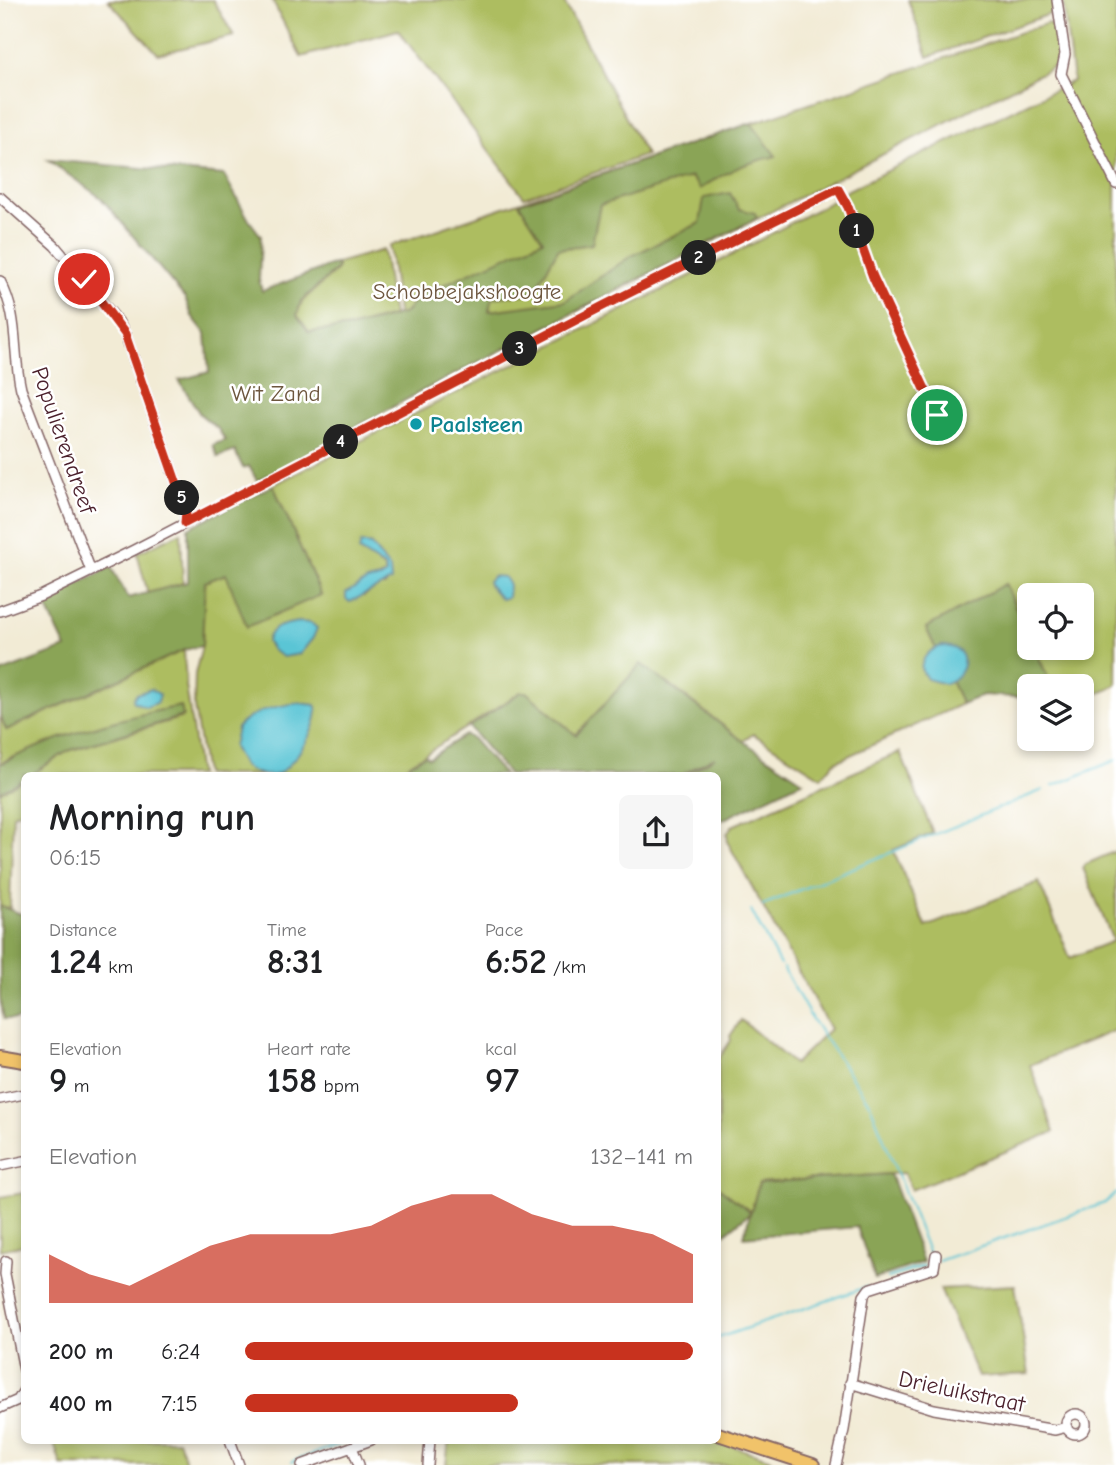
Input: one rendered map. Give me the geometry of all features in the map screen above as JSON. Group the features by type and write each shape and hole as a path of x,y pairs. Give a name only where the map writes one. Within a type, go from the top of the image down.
{"main road":[{"path":"0,1057 21,1060"},
{"path":"721,1435 813,1465"}],"street":[{"path":"1058,0 1065,54 1061,74 1116,184"},
{"path":"0,611 41,596 91,571 605,305 838,189 848,207 873,277 942,421"},
{"path":"0,197 55,246 118,321 125,334 186,511 185,523"},
{"name":"Populierendreef","path":"0,281 15,319 17,369 21,390 91,571"},
{"path":"0,1099 21,1095"},
{"path":"0,1166 21,1162"},
{"path":"836,1465 844,1430 864,1296 869,1289 934,1268 936,1255"},
{"path":"6,1261 5,1274 21,1349"},
{"name":"Drieluikstraat","path":"850,1384 934,1409 1055,1430 1067,1427"},
{"path":"0,1408 18,1400 21,1395"},
{"path":"231,1444 239,1465"},
{"path":"302,1465 360,1444"},
{"path":"428,1465 430,1444"},
{"path":"352,1447 359,1465"}],"green space":[{"path":"108,0 213,0 234,36 158,54"},
{"path":"272,0 563,0 646,155 524,197 398,30 301,57"},
{"path":"908,0 1055,0 1053,13 928,57"},
{"path":"1063,0 1116,0 1116,685 1094,695 1094,674 1046,674 1040,660 1094,660 1094,583 1017,583 1017,609 1006,585 926,628 962,704 835,762 821,777 753,734 743,741 666,682 602,709 576,735 526,692 521,692 398,772 205,772 194,707 195,674 202,646 204,582 226,574 321,595 273,485 726,258 838,198 848,190 1073,81","holes":["371,545 390,569 385,586 378,586 364,596 358,586 386,574 384,568 370,557"]},
{"name":"Schobbejakshoogte","path":"1048,23 1057,27 1061,63 424,390 401,336 389,246"},
{"name":"Wit Zand","path":"751,123 776,156 736,168 700,189 691,177 600,205 592,244 558,249 534,293 492,298 489,311 565,301 631,256 700,223 704,198 730,193 739,209 755,213 757,218 424,390 257,481 249,466 243,468 235,451 218,457 213,445 225,440 218,429 200,414 179,380 209,372 206,334 192,316 185,298 101,198 48,160 224,175 261,236 259,280 262,291 337,263 337,269 301,301 297,315 309,332 353,327 405,313 418,296 543,240 519,203"},
{"path":"383,250 393,316 353,327 309,332 297,315 302,301 337,270 337,263"},
{"path":"273,485 321,595 247,627 226,574 205,582 202,646 184,650 6,730 0,715 0,673 66,648 44,602 111,567 128,598 188,582 188,528"},
{"path":"181,532 183,583 148,594 137,553"},
{"path":"1005,584 1017,610 1017,660 1040,660 1046,674 1017,674 1017,697 983,695 962,704 926,628"},
{"path":"184,650 186,685 199,772 36,772 68,751 183,717 181,707 10,758 0,764 0,715 7,730"},
{"path":"641,664 743,741 803,781 721,821 721,772 691,772 715,757 687,772 506,772 469,727 521,692 526,692 576,735"},
{"path":"181,706 183,716 68,751 36,772 21,772 21,781 0,792 0,764 43,744 134,716"},
{"path":"465,735 472,738 501,772 398,772 425,755 429,758"},
{"path":"900,752 933,833 893,850 926,927 1039,882 1070,958 1113,941 1083,868 1086,864 1116,851 1116,1030 1030,1065 1054,1132 911,1190 904,1173 759,1183 751,1212 721,1189 721,1055 731,1040 730,1036 741,1020 794,1064 830,1029 728,843 727,834 732,826"},
{"path":"21,781 21,811 13,814 10,908 0,906 0,792"},
{"path":"0,906 21,914 21,1019 4,1019 0,999"},
{"path":"890,1174 923,1262 875,1279 857,1227 744,1237 750,1213 721,1237 721,1189 751,1212 759,1183"},
{"path":"21,1194 21,1246 0,1250 0,1197"},
{"path":"1015,1285 1029,1374 978,1377 940,1289"},
{"path":"721,1442 771,1459 770,1465 446,1465 449,1444"},
{"path":"54,1444 179,1444 187,1465 61,1465"}],"water":[{"path":"361,543 371,545 390,569 391,581 350,602 346,599 346,593 386,574 384,567 359,551"},
{"path":"493,576 504,577 509,585 508,597 501,599 489,585 488,581"},
{"path":"299,622 311,623 317,628 313,638 300,654 283,657 272,650 267,642 271,632"},
{"path":"942,646 958,651 963,661 959,674 945,684 927,679 921,669 927,654"},
{"path":"151,689 160,695 157,703 146,707 134,702 136,694"},
{"path":"299,703 315,705 315,722 298,755 282,771 254,772 243,766 233,747 237,728 250,717 273,707"}],"waterway":[{"path":"1053,786 1116,760"},
{"path":"763,905 1043,790"},
{"path":"751,910 780,965"},
{"path":"783,968 813,1021 870,1104 931,1259"},
{"path":"938,1261 1105,1203 1116,1193"},
{"path":"888,1278 924,1266"},
{"path":"721,1337 867,1287"},
{"path":"291,1462 340,1444"}],"place":[{"name":"Paalsteen","path":"416,424"}],"route":[{"path":"84,279 118,321 125,334 186,511 185,523 605,305 838,189 848,207 873,277 937,415"}]}
